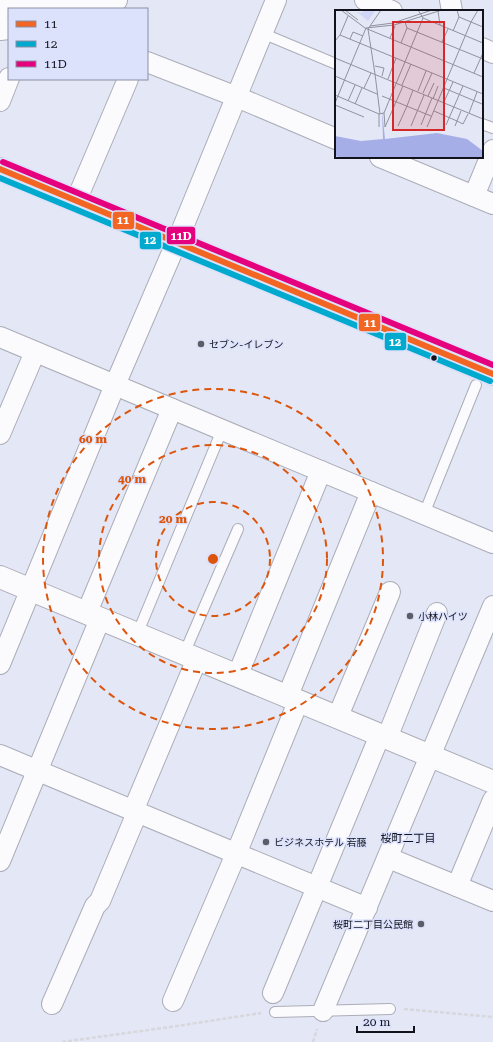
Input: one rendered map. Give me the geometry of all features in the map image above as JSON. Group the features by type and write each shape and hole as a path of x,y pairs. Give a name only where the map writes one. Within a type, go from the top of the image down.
{"main road":[{"path":"0,169 176,242 485,380"}],"street":[{"path":"0,8 29,0"},
{"path":"48,8 79,0"},
{"path":"0,664 115,385 237,97 276,0"},
{"path":"365,0 390,10"},
{"path":"450,0 452,10"},
{"path":"88,8 115,3"},
{"path":"483,48 493,53"},
{"path":"148,62 237,97 335,139"},
{"path":"0,101 8,80"},
{"path":"76,201 128,80"},
{"path":"474,196 493,150"},
{"path":"382,158 493,204"},
{"path":"0,337 493,543"},
{"path":"0,434 35,352"},
{"path":"0,861 37,770 172,409"},
{"path":"241,667 321,471"},
{"path":"173,1001 236,854 294,695 371,492"},
{"path":"0,577 31,590 95,612 190,656 294,695 383,737 493,782"},
{"path":"341,709 390,592"},
{"path":"323,1011 493,606"},
{"path":"274,1002 316,887 437,613"},
{"path":"52,1004 95,906 100,901 135,812 190,656"},
{"path":"0,755 367,908"},
{"path":"457,886 493,800"},
{"path":"396,861 493,901"}],"lane":[{"path":"269,36 335,64"},
{"path":"483,124 493,128"},
{"path":"424,514 485,380"},
{"path":"141,625 222,430"},
{"path":"190,656 238,529"},
{"path":"274,1002 323,1011 390,1009"}],"path":[{"path":"62,1042 178,1026 264,1012 274,1002"},
{"path":"390,1009 493,1017"},
{"path":"313,1042 316,1031"}],"transit line":[{"name":"11D","path":"3,162 493,365"},
{"name":"11","path":"0,169 493,374"},
{"name":"12","path":"0,178 490,381"}],"place":[{"name":"セブン-イレブン","path":"201,344"},
{"name":"小林ハイツ","path":"410,616"},
{"name":"ビジネスホテル 若藤","path":"266,842"},
{"name":"桜町二丁目公民館","path":"421,924"}],"district":[{"name":"桜町二丁目","path":"408,838"}]}
